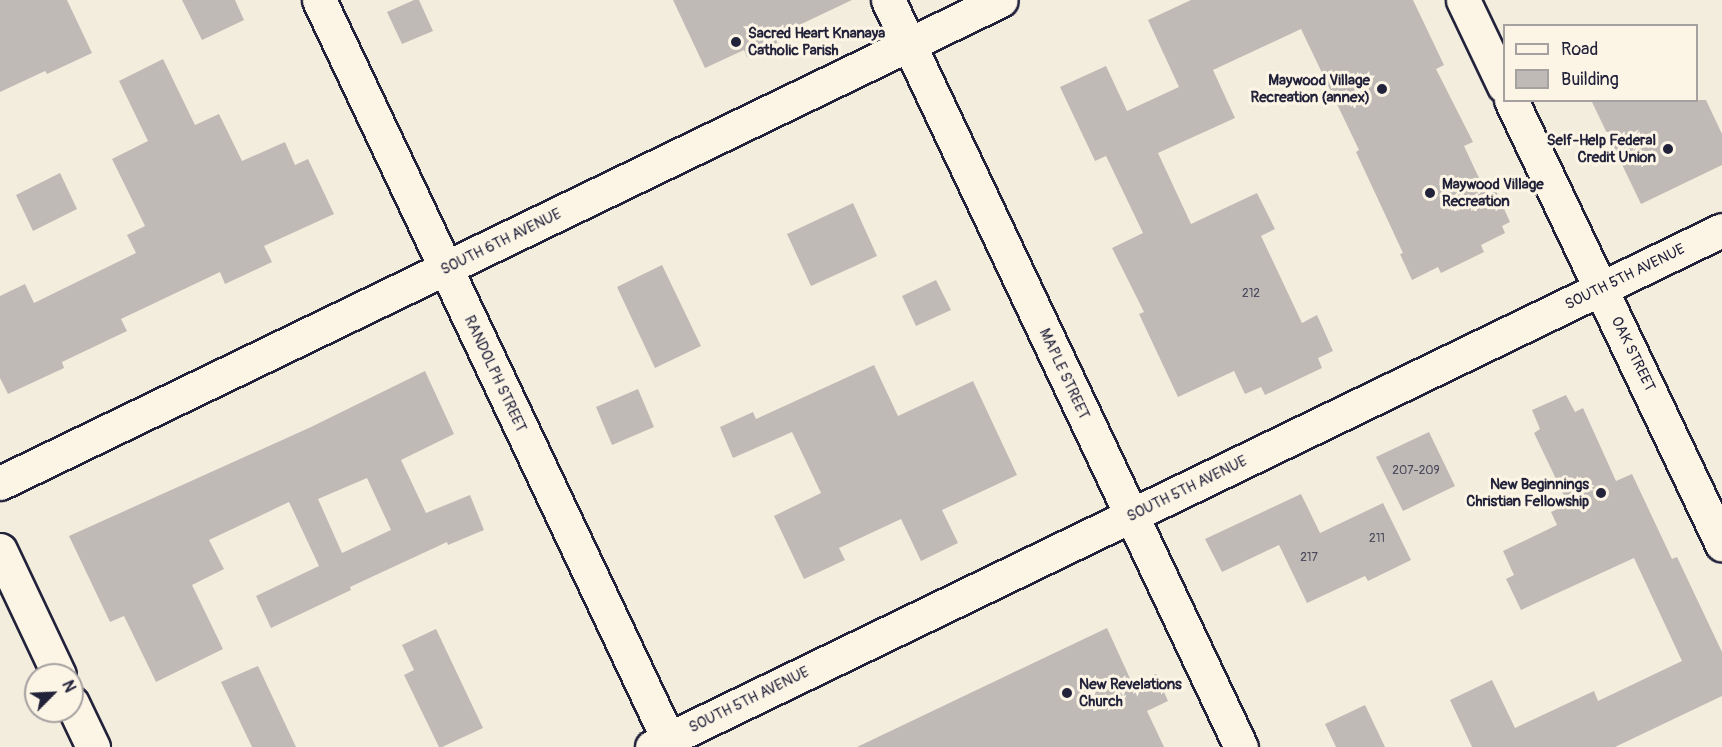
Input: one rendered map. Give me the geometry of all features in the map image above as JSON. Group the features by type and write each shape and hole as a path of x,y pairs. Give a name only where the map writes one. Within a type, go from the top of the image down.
{"street":[{"name":"RANDOLPH STREET","path":"319,0 664,744"},
{"name":"MAPLE STREET","path":"888,0 1241,747"},
{"name":"SOUTH 6TH AVENUE","path":"0,483 1001,0"},
{"path":"1463,0 1503,84"},
{"name":"OAK STREET","path":"1512,102 1722,544"},
{"name":"SOUTH 5TH AVENUE","path":"664,744 1722,230"},
{"path":"0,550 53,663"},
{"path":"82,723 93,747"}],"building":[{"path":"0,0 67,0 92,53 0,92"},
{"path":"182,0 235,0 244,20 202,40"},
{"path":"419,0 433,31 402,44 387,12"},
{"name":"Sacred Heart Knanaya Catholic Parish","path":"673,0 852,0 795,27 798,33 747,57 744,50 705,68"},
{"path":"1191,0 1413,0 1444,65 1436,69 1473,142 1464,146 1487,195 1496,191 1510,222 1502,226 1505,233 1481,245 1484,252 1441,273 1438,267 1412,280 1400,254 1403,253 1356,152 1359,150 1301,29 1213,70 1235,118 1158,153 1191,224 1257,193 1275,229 1261,236 1302,323 1317,315 1333,351 1318,358 1322,368 1265,395 1261,387 1245,394 1234,371 1178,397 1139,314 1144,312 1112,248 1143,233 1106,156 1095,161 1060,87 1106,66 1127,111 1179,87 1148,20"},
{"path":"163,59 195,125 219,114 242,161 285,142 295,165 308,159 334,214 264,246 272,262 225,284 220,272 121,319 127,331 62,362 64,368 8,394 0,378 0,296 25,284 34,303 136,253 127,235 145,226 112,159 148,141 119,81"},
{"name":"Self-Help Federal Credit Union","path":"1698,100 1706,100 1722,134 1722,165 1641,204 1592,102 1698,102"},
{"path":"60,173 77,209 33,231 16,195"},
{"path":"853,203 877,256 811,286 787,234"},
{"path":"662,265 701,346 655,368 617,287"},
{"path":"936,280 951,310 916,326 902,296"},
{"path":"874,365 898,416 973,381 1017,475 942,510 958,543 921,561 901,519 839,548 845,560 804,579 774,516 821,493 792,432 733,458 720,427 753,412 756,419"},
{"path":"425,371 454,434 401,460 426,513 470,495 484,530 448,545 447,542 350,587 351,590 271,628 256,596 319,566 289,502 209,540 224,569 192,585 223,649 156,682 124,616 110,622 69,536 311,427","holes":["367,478 391,530 342,553 318,499"]},
{"path":"638,389 654,427 612,445 596,407"},
{"path":"1566,395 1575,412 1583,408 1616,481 1632,474 1672,559 1677,557 1722,652 1722,696 1615,747 1472,747 1450,700 1492,680 1515,728 1594,691 1598,701 1682,661 1634,558 1521,610 1506,579 1514,575 1503,551 1557,525 1551,512 1568,504 1534,433 1540,429 1532,410"},
{"path":"1429,432 1455,486 1403,511 1376,457"},
{"path":"1301,494 1320,533 1383,503 1411,560 1368,581 1365,576 1307,603 1279,545 1222,572 1205,539"},
{"name":"New Revelations Church","path":"1107,628 1133,685 1156,674 1168,701 1147,711 1164,747 857,747"},
{"path":"436,629 483,728 442,747 439,747 404,675 414,670 402,645"},
{"path":"258,666 296,747 252,747 221,682"},
{"path":"1365,705 1385,747 1336,747 1325,724"}],"place":[{"name":"Sacred Heart Knanaya Catholic Parish","path":"736,42"},
{"name":"Maywood Village Recreation (annex)","path":"1382,89"},
{"name":"Self-Help Federal Credit Union","path":"1668,149"},
{"name":"Maywood Village Recreation","path":"1430,193"},
{"name":"New Beginnings Christian Fellowship","path":"1601,493"},
{"name":"New Revelations Church","path":"1067,693"}]}
